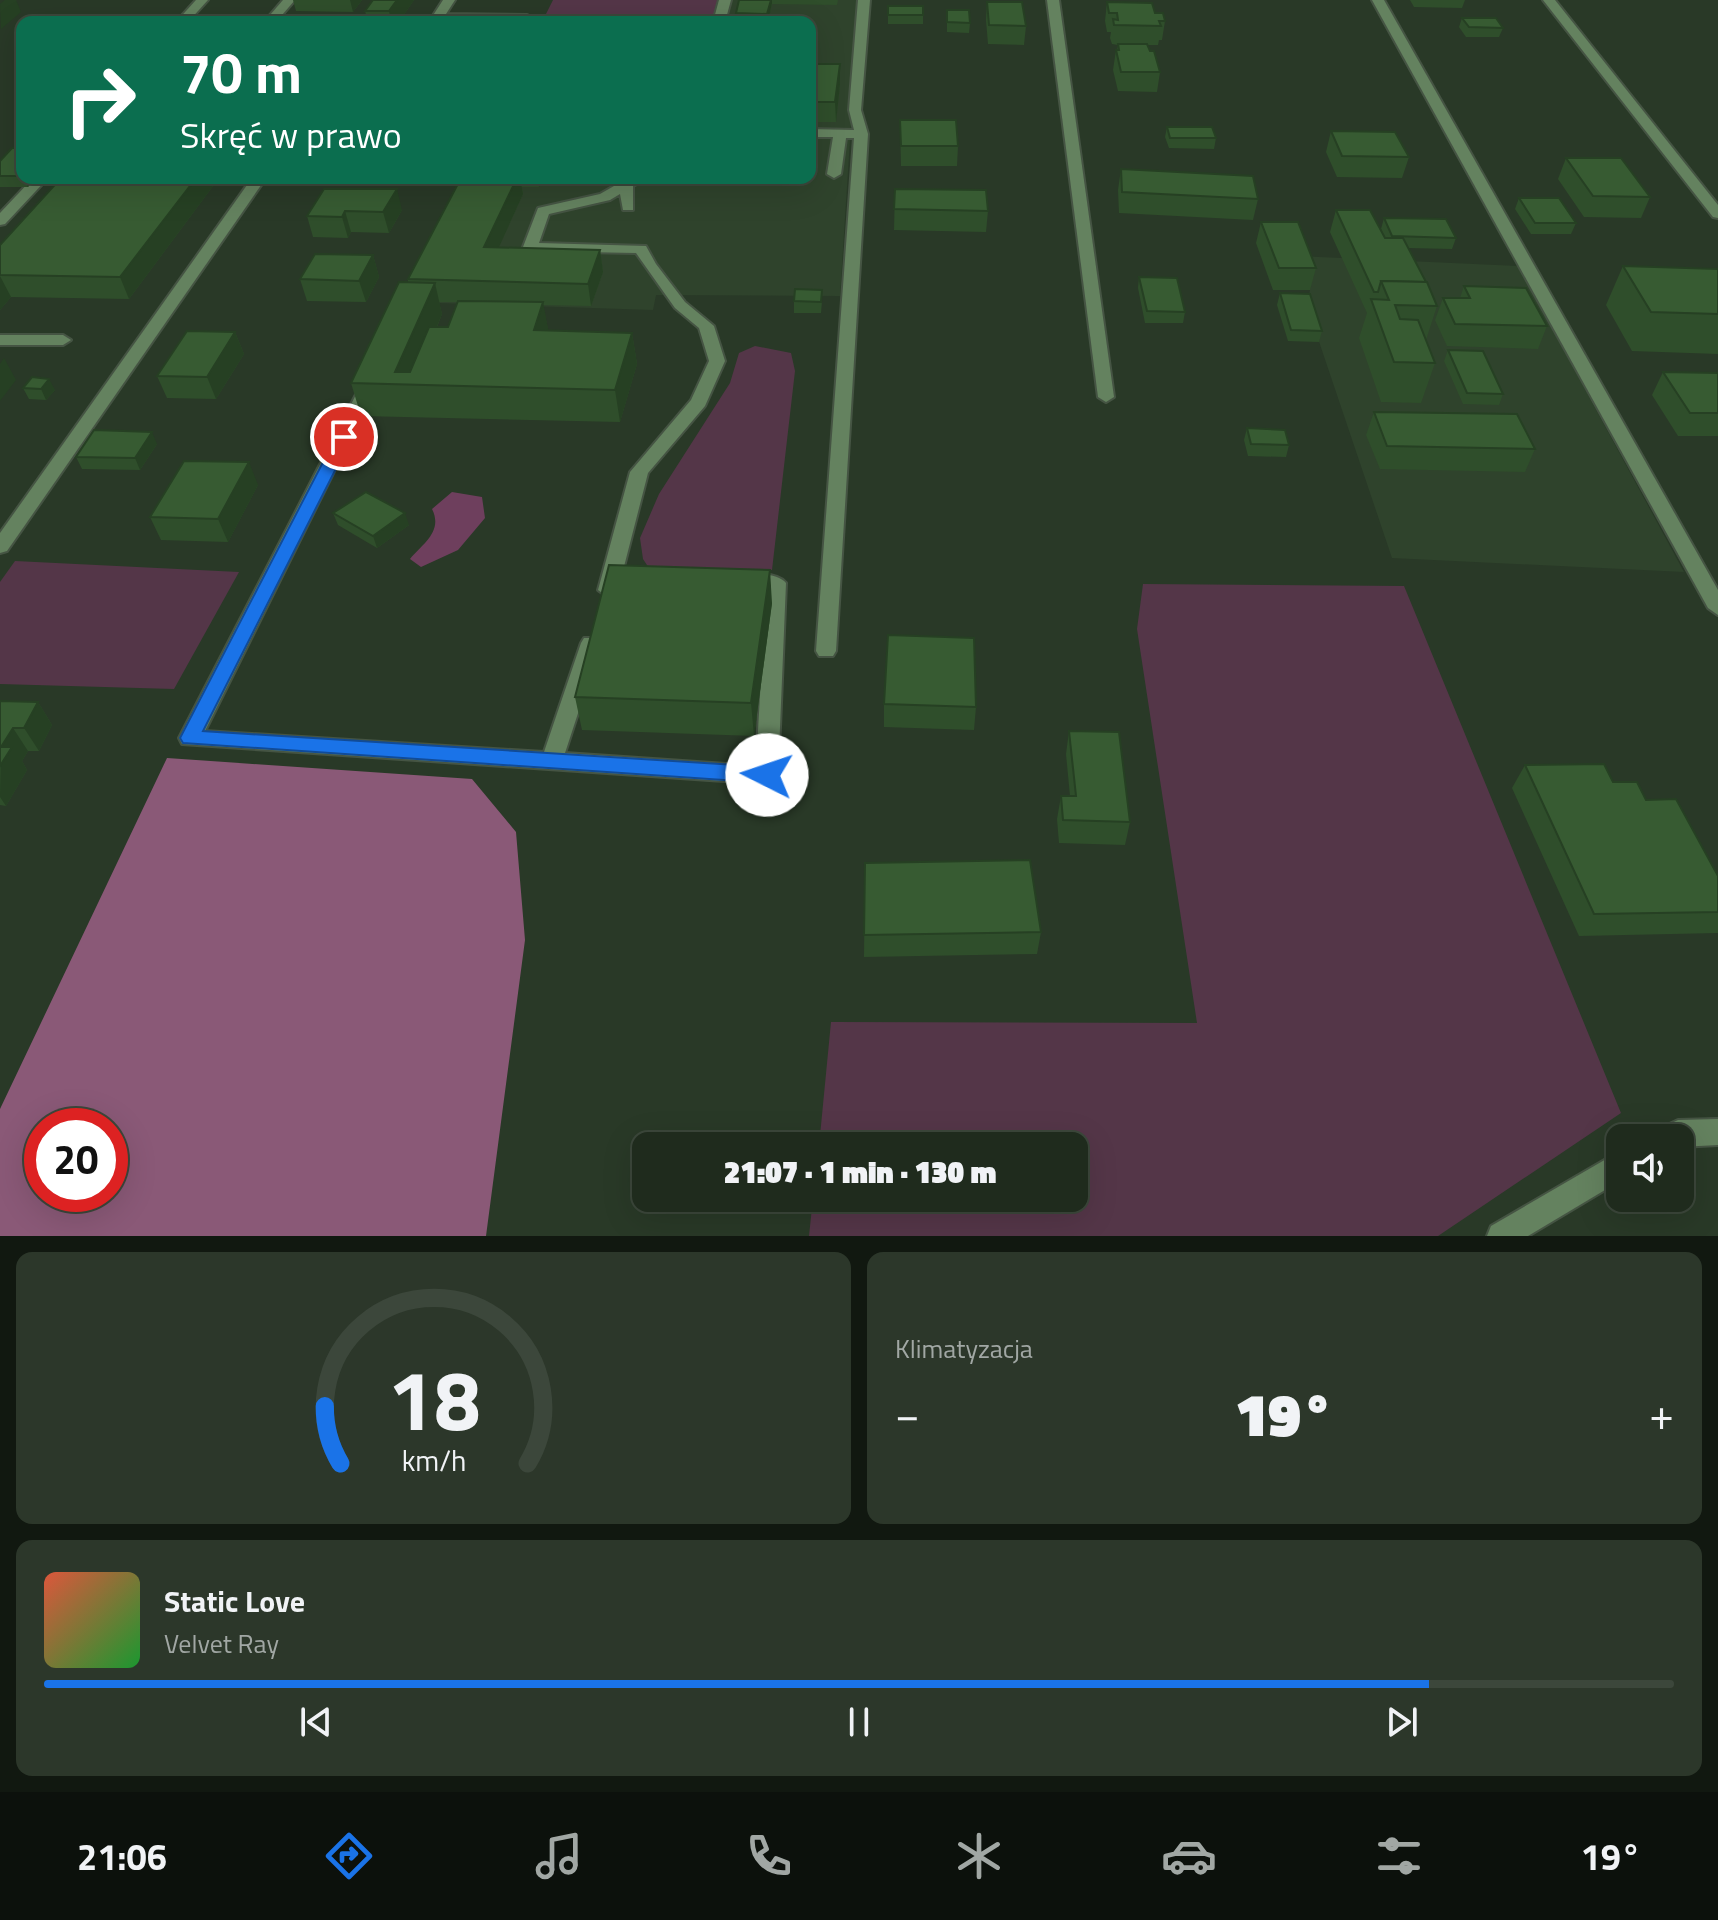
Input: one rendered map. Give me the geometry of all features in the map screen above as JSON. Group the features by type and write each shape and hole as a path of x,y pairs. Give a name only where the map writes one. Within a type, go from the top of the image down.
{"street":[{"path":"187,16 202,0"},
{"path":"275,16 289,0"},
{"path":"826,651 861,134 855,110 864,0"},
{"path":"1053,0 1106,397"},
{"path":"1378,0 1718,608"},
{"path":"1549,0 1718,214"},
{"path":"816,133 861,134"},
{"path":"834,174 840,134"},
{"path":"0,221 35,184"},
{"path":"0,547 255,184"},
{"path":"552,761 599,618 619,580 639,472 699,402 717,361 706,326 680,305 649,265 641,249 530,247 543,211 605,197 628,184"},
{"path":"628,207 632,184"},
{"path":"0,340 63,340"},
{"path":"378,367 190,738 767,775 776,583 731,582"},
{"path":"1694,1133 1718,1132"},
{"path":"1501,1236 1606,1173"}],"shaded area":[{"path":"553,0 720,0 716,16 545,16"},
{"path":"725,0 859,0 840,296 656,295 653,310 407,302 413,269 457,184 816,184 816,16 721,16"},
{"path":"1297,256 1518,266 1684,572 1392,558 1307,306 1310,290"},
{"path":"755,346 791,353 795,371 772,570 649,568 643,559 640,538 659,494 730,383 739,353"},
{"path":"452,492 482,497 485,518 458,550 421,567 410,559 434,530 432,509"},
{"path":"15,561 239,572 174,689 0,684 0,582"},
{"path":"1143,584 1404,586 1621,1113 1438,1236 809,1236 812,1212 1088,1212 1088,1132 820,1132 831,1022 1197,1023 1137,629"},
{"path":"167,758 472,779 516,832 525,940 486,1236 0,1236 0,1109"}],"building":[{"path":"373,0 397,0 389,11 365,11"},
{"path":"739,0 771,0 767,14 736,13"},
{"path":"987,2 1022,2 1026,26 989,25"},
{"path":"1107,2 1152,3 1155,13 1163,13 1165,21 1159,21 1161,26 1114,25 1113,19 1118,20 1117,13 1109,13"},
{"path":"888,6 923,6 923,15 888,15"},
{"path":"947,10 969,10 970,23 947,22"},
{"path":"1462,18 1496,18 1503,28 1469,27"},
{"path":"1118,44 1147,44 1150,51 1154,51 1160,72 1121,72 1116,50 1119,50"},
{"path":"816,64 840,64 835,102 816,102"},
{"path":"900,120 956,120 958,146 901,146"},
{"path":"1167,127 1212,127 1216,138 1170,138"},
{"path":"1331,131 1395,132 1409,157 1342,156"},
{"path":"12,148 16,148 16,176 0,176 0,161"},
{"path":"1566,158 1621,158 1650,197 1593,196"},
{"path":"1121,169 1253,176 1258,199 1122,192"},
{"path":"56,184 191,184 120,277 0,275 0,245"},
{"path":"458,184 514,184 484,247 600,250 588,284 408,279"},
{"path":"324,189 397,189 383,212 345,211 342,217 307,216"},
{"path":"895,189 986,190 988,211 894,209"},
{"path":"1519,198 1559,198 1576,223 1535,223"},
{"path":"1336,210 1370,210 1385,238 1403,238 1426,282 1381,281 1378,292 1374,292"},
{"path":"1384,218 1446,219 1456,238 1392,236"},
{"path":"1261,222 1298,222 1316,268 1279,268"},
{"path":"315,254 373,255 359,281 300,279"},
{"path":"1623,266 1718,269 1718,314 1651,312"},
{"path":"1139,277 1177,278 1185,312 1147,311"},
{"path":"1381,281 1427,282 1437,306 1395,305 1400,319 1418,320 1435,363 1394,362 1371,299 1389,300"},
{"path":"399,282 435,283 395,372 410,372 429,327 448,327 458,301 543,302 534,330 632,333 615,390 351,383"},
{"path":"1464,286 1526,288 1547,326 1455,324 1443,298 1470,298"},
{"path":"795,289 822,290 821,302 794,301"},
{"path":"1280,293 1310,294 1322,331 1291,330"},
{"path":"187,331 235,332 207,377 157,376"},
{"path":"1448,350 1483,351 1503,394 1467,393"},
{"path":"1663,372 1718,373 1718,413 1690,413"},
{"path":"32,377 49,379 41,389 23,388"},
{"path":"1374,412 1517,414 1535,449 1387,446"},
{"path":"1247,428 1285,430 1289,445 1251,444"},
{"path":"94,430 152,432 135,458 76,457"},
{"path":"184,461 249,462 218,519 150,517"},
{"path":"366,492 405,513 373,536 333,513"},
{"path":"609,565 770,570 751,703 575,697"},
{"path":"888,635 974,638 976,707 884,704"},
{"path":"0,701 38,702 24,728 13,728 1,747 12,747 0,766"},
{"path":"1069,731 1119,732 1130,822 1063,820 1061,796 1076,796"},
{"path":"1604,764 1613,782 1637,782 1646,800 1676,799 1718,876 1718,912 1594,914 1525,765"},
{"path":"1030,860 1041,932 864,935 865,863"}],"route":[{"path":"344,437 190,738 767,775"}]}
